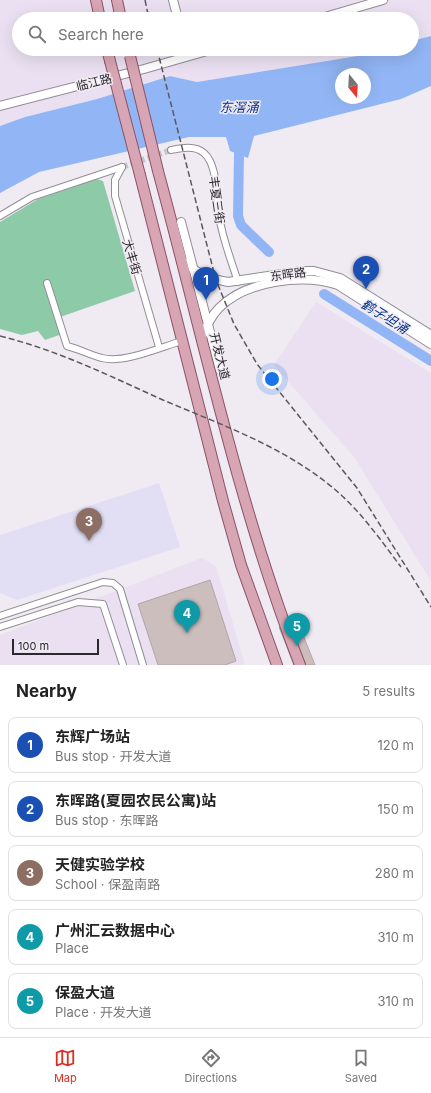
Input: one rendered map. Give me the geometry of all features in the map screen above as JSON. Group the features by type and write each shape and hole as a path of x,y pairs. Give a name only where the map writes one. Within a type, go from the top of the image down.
{"main road":[{"path":"96,0 99,12"},
{"path":"116,0 119,12"},
{"path":"109,56 182,341 242,565 277,665"},
{"name":"开发大道","path":"130,56 238,481 263,564 300,665"}],"street":[{"path":"173,0 176,12"},
{"path":"342,12 383,0"},
{"name":"临江路","path":"0,106 175,56"},
{"name":"丰夏三街","path":"171,150 190,148 199,150 208,159 214,177 220,226 238,282"},
{"name":"大丰街","path":"0,216 32,197 122,167 116,180 116,200 159,348"},
{"path":"181,222 220,370"},
{"name":"东晖路","path":"182,260 194,269 216,280 238,282 302,270 326,274 345,281 431,335"},
{"name":"东晖路","path":"202,337 208,322 222,305 250,290 294,279 308,279 338,285 431,344"},
{"path":"47,283 67,346 102,358 111,359 130,357 182,341"},
{"path":"0,616 103,582 113,583 120,589 143,665"},
{"path":"0,627 78,602 103,604 123,665"}],"shaded area":[{"path":"0,0 431,0 431,36 419,39 419,12 12,12 12,56 358,56 197,82 169,76 97,99 25,117 0,126"},
{"path":"316,302 431,373 431,581 354,457 274,365"},
{"path":"159,483 180,547 17,600 0,593 0,535"},
{"path":"202,558 216,566 245,665 0,665 0,635"}],"green space":[{"path":"97,179 103,181 135,291 60,317 65,333 45,340 38,331 22,335 0,329 0,222 38,199"}],"water":[{"name":"东滘涌","path":"431,36 431,86 401,99 254,136 248,158 230,151 226,137 189,137 39,172 0,193 0,126 25,117 97,99 170,76 197,82 358,56 419,56 419,39"}],"building":[{"path":"210,580 236,661 225,665 158,665 138,604"},
{"path":"297,620 315,665 294,665 279,627"}],"waterway":[{"name":"鹤子坦涌","path":"239,154 238,216 241,225 269,252"},
{"name":"鹤子坦涌","path":"324,294 431,361"}],"tunnel":[{"path":"122,167 171,150"}],"railway":[{"path":"145,0 148,12"},
{"path":"159,56 216,280 234,324 257,364 357,488 431,607"},
{"path":"0,336 83,364 251,438 293,460 313,473 342,496 369,525 401,567"}],"place":[{"name":"东晖路(夏园农民公寓)站","path":"366,289"},
{"name":"东辉广场站","path":"206,300"},
{"name":"天健实验学校","path":"89,541"},
{"name":"广州汇云数据中心","path":"187,633"},
{"name":"保盈大道","path":"297,646"}]}
